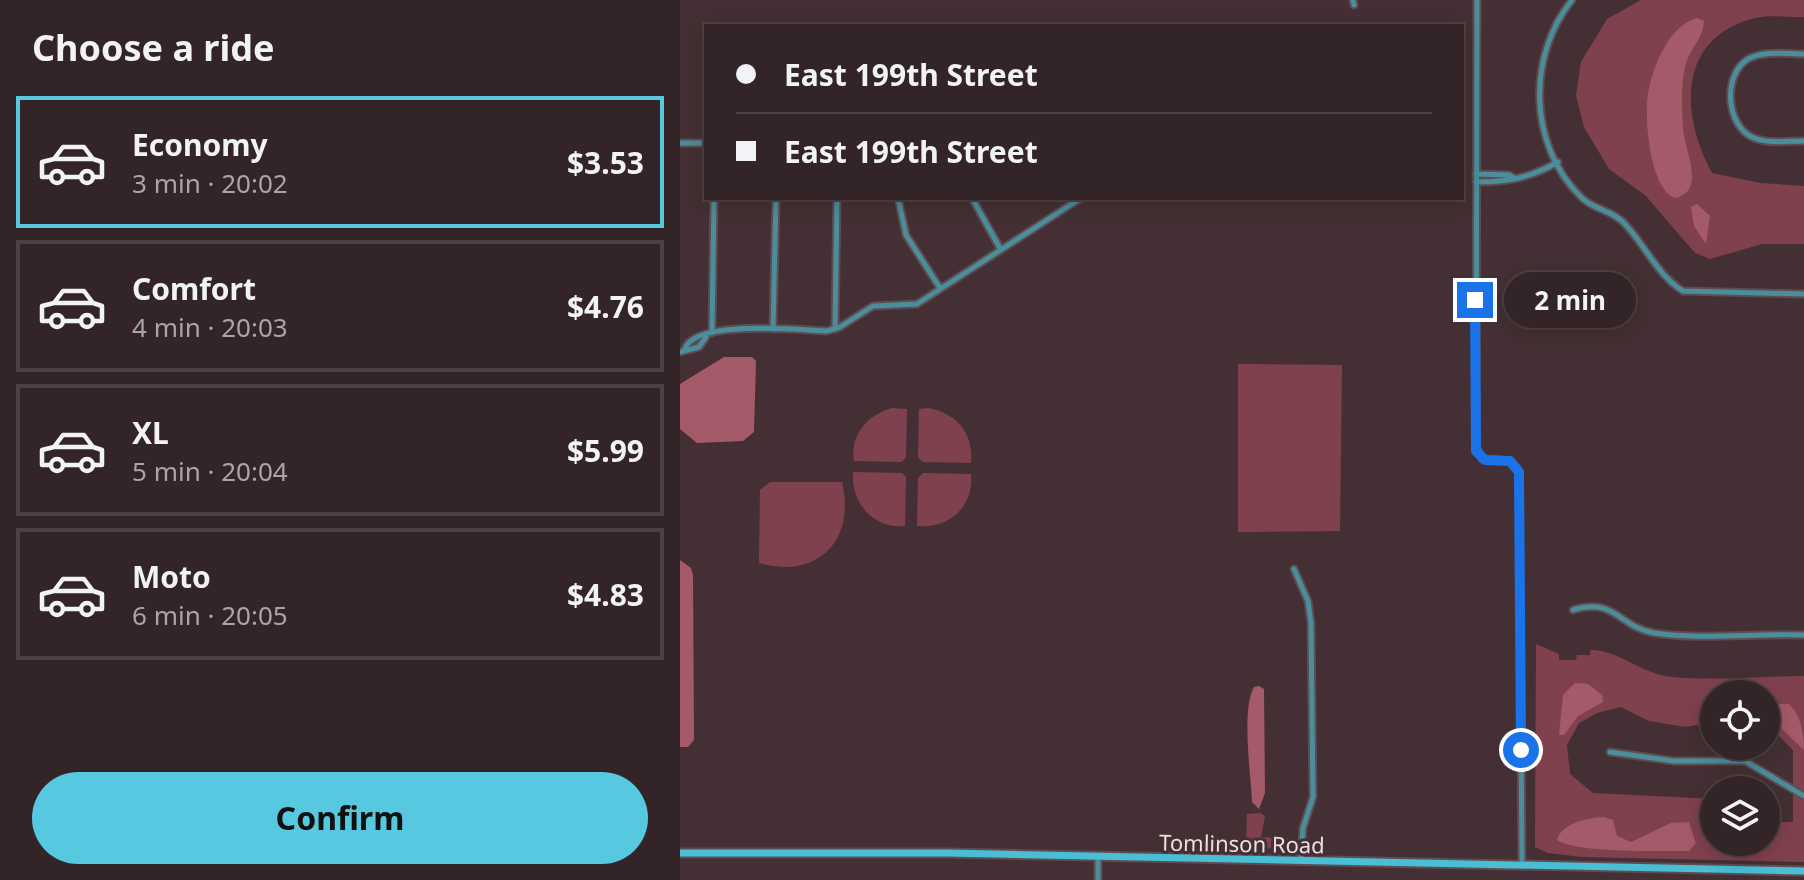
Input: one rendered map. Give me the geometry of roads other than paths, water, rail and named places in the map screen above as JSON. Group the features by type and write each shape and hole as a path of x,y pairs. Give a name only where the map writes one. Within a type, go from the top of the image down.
{"street":[{"path":"1477,0 1476,451 1485,460 1510,461 1519,472 1522,865"},
{"path":"1572,0 1550,35 1540,75 1541,117 1558,162 1578,195 1623,222 1670,281 1683,291 1804,294"},
{"path":"1804,54 1764,54 1746,61 1734,76 1732,107 1738,127 1750,136 1764,141 1804,141"},
{"path":"680,143 704,143"},
{"path":"1476,182 1532,176 1558,162"},
{"path":"1476,174 1514,178"},
{"path":"683,350 699,347 709,335 714,200"},
{"path":"773,329 776,200"},
{"path":"835,329 837,200"},
{"path":"898,200 906,235 940,288"},
{"path":"973,200 1001,250"},
{"path":"683,350 693,338 729,329 835,329 868,307 914,305 1078,200"},
{"path":"1294,569 1308,601 1311,630 1313,797 1303,828 1301,862"},
{"path":"1573,610 1591,605 1604,607 1654,633 1804,635"},
{"path":"1610,752 1674,761 1745,761 1804,796"},
{"name":"Tomlinson Road","path":"680,853 948,853 1098,859 1804,871"},
{"path":"1098,859 1098,880"}]}
